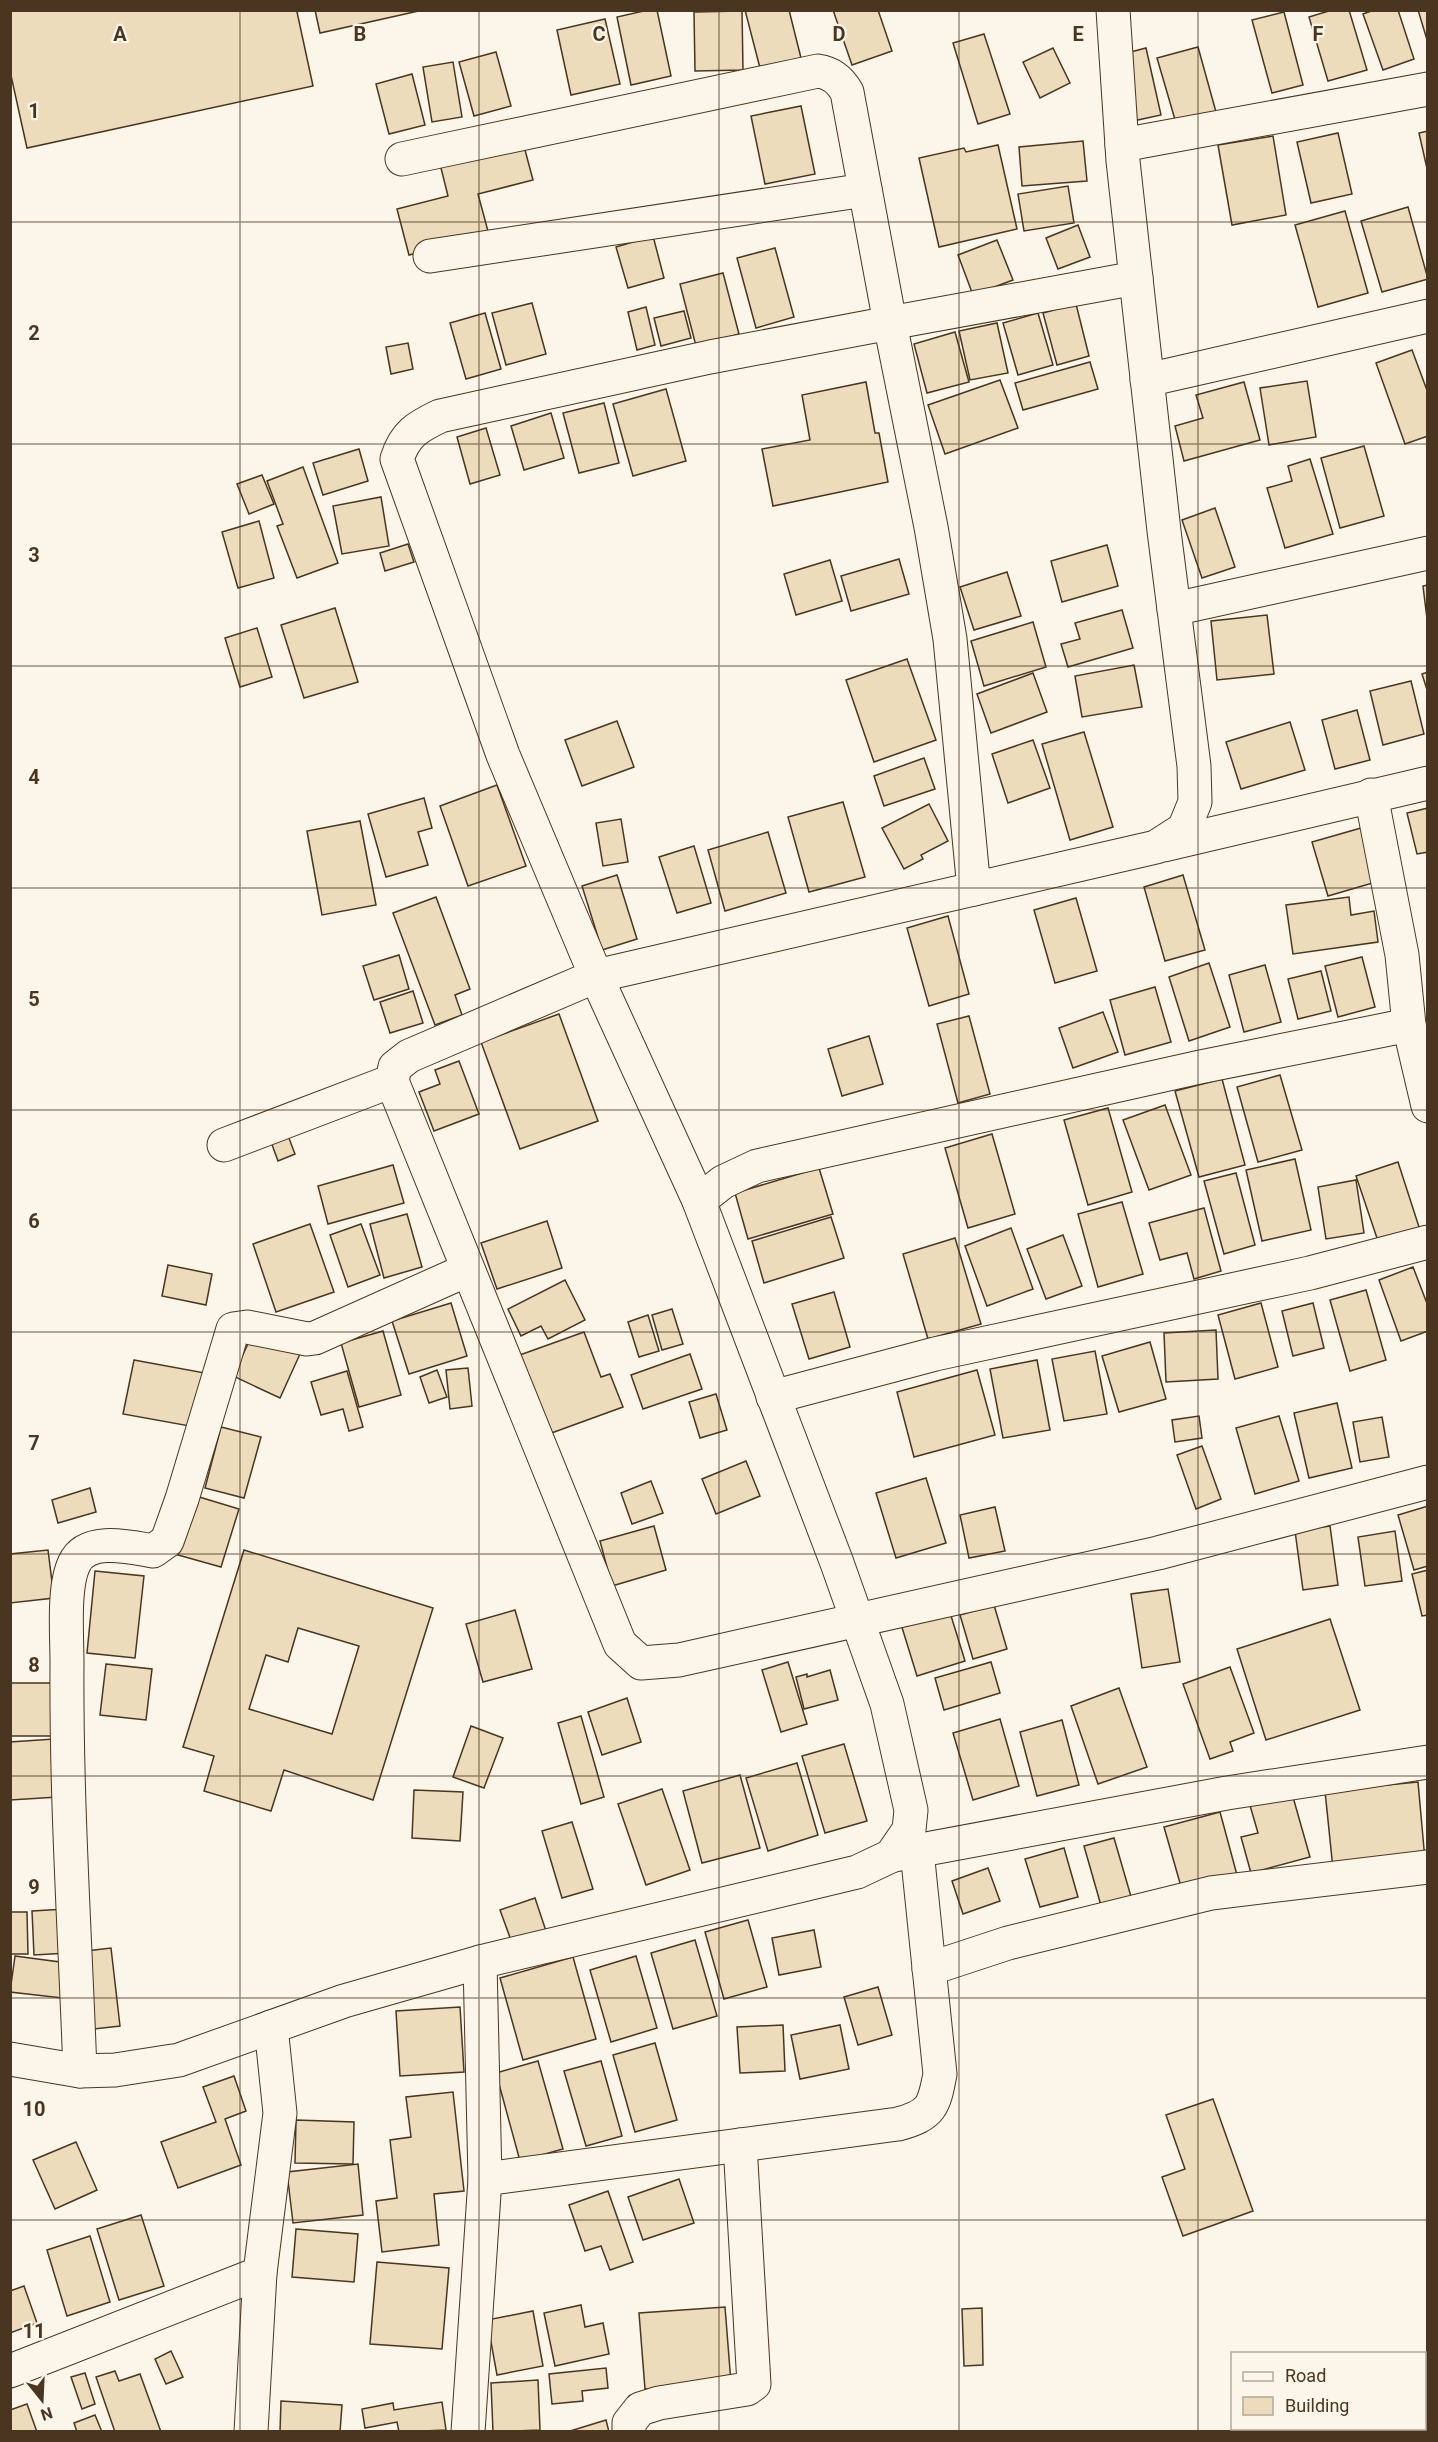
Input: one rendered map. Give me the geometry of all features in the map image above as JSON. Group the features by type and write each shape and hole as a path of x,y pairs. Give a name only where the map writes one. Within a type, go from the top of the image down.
{"street":[{"path":"1113,10 1122,145 1136,278 1194,766 1195,802 1184,830 1156,847"},
{"path":"402,159 818,71 828,72 834,76 848,92 890,323 931,527 950,639 974,889"},
{"path":"1122,145 1428,89"},
{"path":"430,256 865,190"},
{"path":"485,2179 898,2124 920,2118 935,2100 940,2074 929,1969 904,1853 911,1810 887,1704 858,1619 699,1201 596,976 499,744 397,459 402,445 417,428 440,416 710,357 1136,278"},
{"path":"1147,380 1428,316"},
{"path":"1174,609 1428,553"},
{"path":"1428,783 596,976 409,1056 395,1067 392,1081 620,1644 641,1663 679,1660 1158,1553 1428,1482"},
{"path":"1371,795 1402,955 1409,1024 1428,1106"},
{"path":"699,1201 723,1182 756,1166 1200,1067 1409,1024"},
{"path":"224,1145 392,1081"},
{"path":"773,1397 935,1354 1310,1273 1428,1242"},
{"path":"80,2072 67,1708 67,1593 74,1563 84,1551 114,1545 153,1551 167,1541 182,1499 233,1329 247,1327 307,1339 315,1338 467,1270"},
{"path":"10,2059 80,2072 115,2070 179,2060 344,2001 480,1962 857,1872 904,1853 1227,1793 1428,1762"},
{"path":"929,1969 1008,1944 1211,1893 1428,1867"},
{"path":"468,2432 485,2179 480,1962"},
{"path":"251,2432 260,2273 280,2113 271,2027"},
{"path":"630,2432 629,2423 640,2409 659,2403 747,2389 754,2384 740,2145"},
{"path":"10,2371 260,2273"}],"building":[{"path":"10,10 302,10 297,12 313,86 27,148 10,71"},
{"path":"315,10 423,10 320,33"},
{"path":"657,10 671,76 631,85 617,17"},
{"path":"745,10 789,10 801,58 760,68"},
{"path":"833,10 878,10 892,51 852,65"},
{"path":"1332,10 1349,10 1367,70 1328,81 1309,17"},
{"path":"1374,10 1398,10 1414,59 1383,70 1363,14"},
{"path":"1418,10 1428,10 1428,43"},
{"path":"742,11 743,70 695,71 694,12"},
{"path":"1284,12 1303,85 1272,93 1252,20"},
{"path":"605,19 620,84 571,95 557,30"},
{"path":"984,34 1010,114 978,124 953,43"},
{"path":"1198,47 1216,112 1176,123 1157,58"},
{"path":"1053,48 1070,83 1040,98 1023,62"},
{"path":"1146,48 1161,115 1133,121 1119,55"},
{"path":"496,52 511,106 474,116 459,62"},
{"path":"453,62 462,117 432,122 423,67"},
{"path":"412,74 425,125 389,134 376,84"},
{"path":"801,106 815,174 765,184 751,116"},
{"path":"1428,131 1428,173 1419,133"},
{"path":"1338,133 1352,194 1311,203 1297,142"},
{"path":"521,135 533,180 478,194 489,235 409,255 397,209 448,196 438,156"},
{"path":"1273,136 1286,215 1232,225 1218,145"},
{"path":"1083,141 1087,181 1022,186 1019,147"},
{"path":"998,145 1017,229 939,247 919,158 964,148 966,152"},
{"path":"1068,186 1074,223 1024,231 1018,194"},
{"path":"1408,207 1428,279 1382,292 1361,221"},
{"path":"1345,211 1368,293 1318,307 1295,225"},
{"path":"1078,225 1090,257 1058,269 1046,238"},
{"path":"653,236 664,278 628,288 616,247"},
{"path":"997,240 1013,280 973,295 958,255"},
{"path":"775,248 794,317 756,328 737,258"},
{"path":"723,273 739,334 696,346 680,284"},
{"path":"532,303 546,354 506,365 492,313"},
{"path":"1076,304 1089,356 1057,365 1043,313"},
{"path":"646,307 655,345 637,350 628,312"},
{"path":"684,311 691,338 661,346 654,318"},
{"path":"485,313 501,369 466,379 450,323"},
{"path":"1038,313 1053,365 1018,375 1003,323"},
{"path":"997,323 1008,373 970,380 959,331"},
{"path":"955,332 969,382 927,393 914,344"},
{"path":"408,343 413,369 391,374 386,347"},
{"path":"1412,350 1428,393 1428,436 1405,444 1376,363"},
{"path":"1090,362 1098,389 1023,410 1015,383"},
{"path":"1000,380 1018,428 945,454 928,405"},
{"path":"1307,381 1316,437 1269,445 1260,388"},
{"path":"866,382 875,433 879,433 888,482 773,506 762,449 810,440 802,395"},
{"path":"1244,382 1260,440 1184,461 1175,426 1203,418 1196,395"},
{"path":"666,389 686,461 633,476 613,404"},
{"path":"604,403 619,463 579,473 563,413"},
{"path":"551,413 564,458 524,470 511,426"},
{"path":"486,428 500,475 470,484 457,437"},
{"path":"1364,446 1384,516 1340,528 1321,458"},
{"path":"359,449 368,481 323,495 313,463"},
{"path":"1310,459 1333,534 1285,548 1267,488 1292,481 1288,466"},
{"path":"303,467 338,563 297,578 277,526 283,524 267,481"},
{"path":"262,475 274,504 249,514 237,484"},
{"path":"381,497 389,546 342,554 333,506"},
{"path":"1215,508 1235,567 1202,578 1182,520"},
{"path":"259,521 274,578 238,588 222,532"},
{"path":"408,544 414,562 385,571 380,553"},
{"path":"1107,545 1118,586 1062,602 1051,561"},
{"path":"899,559 909,594 851,611 841,576"},
{"path":"830,560 842,601 796,615 784,574"},
{"path":"1007,572 1021,616 974,630 960,587"},
{"path":"1428,585 1428,627 1423,586"},
{"path":"335,608 358,682 304,698 281,625"},
{"path":"1122,610 1133,648 1068,667 1061,644 1080,639 1075,623"},
{"path":"1267,615 1274,674 1217,680 1211,621"},
{"path":"1033,622 1046,667 984,686 971,641"},
{"path":"257,628 272,677 240,687 225,638"},
{"path":"907,659 936,740 874,762 846,680"},
{"path":"1134,665 1142,707 1082,717 1075,676"},
{"path":"1428,672 1428,693 1422,674"},
{"path":"1033,673 1047,712 991,733 977,694"},
{"path":"1411,681 1424,734 1383,745 1370,691"},
{"path":"1357,710 1370,760 1335,769 1322,720"},
{"path":"617,721 634,767 582,786 565,740"},
{"path":"1290,722 1305,770 1241,789 1226,742"},
{"path":"1084,732 1113,827 1070,840 1042,744"},
{"path":"1033,740 1050,788 1008,803 992,754"},
{"path":"924,758 935,789 884,806 874,776"},
{"path":"497,785 526,866 468,886 440,806"},
{"path":"424,798 432,828 418,832 428,865 386,877 368,814"},
{"path":"843,802 865,877 809,892 788,817"},
{"path":"929,804 948,841 921,855 923,859 904,869 882,828"},
{"path":"1428,808 1428,852 1417,854 1407,813"},
{"path":"621,819 628,862 603,866 596,823"},
{"path":"360,821 376,905 322,915 307,831"},
{"path":"1361,828 1376,882 1328,896 1312,842"},
{"path":"768,832 786,893 725,911 708,850"},
{"path":"694,846 711,903 677,913 659,857"},
{"path":"617,875 637,939 602,950 582,886"},
{"path":"1183,875 1205,950 1165,961 1144,887"},
{"path":"436,897 470,989 455,995 462,1015 435,1025 393,913"},
{"path":"1349,897 1351,915 1374,911 1378,942 1293,954 1286,905"},
{"path":"1076,898 1097,971 1055,983 1034,910"},
{"path":"948,916 969,994 929,1006 907,928"},
{"path":"399,955 409,989 374,1000 363,966"},
{"path":"1362,957 1375,1007 1338,1017 1325,966"},
{"path":"1209,963 1230,1027 1189,1041 1169,977"},
{"path":"1265,965 1281,1022 1244,1032 1229,975"},
{"path":"1321,971 1331,1011 1298,1019 1288,979"},
{"path":"1155,987 1171,1042 1125,1055 1110,1000"},
{"path":"413,991 423,1023 390,1033 380,1002"},
{"path":"1103,1012 1118,1052 1073,1068 1059,1028"},
{"path":"559,1014 598,1121 520,1149 481,1042"},
{"path":"969,1016 990,1094 958,1103 937,1024"},
{"path":"869,1036 883,1084 842,1096 828,1049"},
{"path":"459,1061 479,1114 434,1131 419,1092 440,1084 435,1070"},
{"path":"1280,1075 1302,1150 1258,1162 1237,1087"},
{"path":"1222,1079 1245,1165 1199,1177 1175,1091"},
{"path":"1165,1105 1191,1175 1149,1190 1123,1120"},
{"path":"1108,1108 1132,1192 1088,1205 1064,1120"},
{"path":"287,1133 295,1154 278,1161 270,1139"},
{"path":"992,1134 1015,1214 968,1228 945,1148"},
{"path":"1295,1159 1311,1230 1262,1241 1246,1170"},
{"path":"1398,1162 1420,1230 1379,1244 1356,1176"},
{"path":"393,1165 404,1203 328,1224 318,1186"},
{"path":"819,1168 833,1214 748,1239 735,1193"},
{"path":"1236,1173 1255,1245 1224,1254 1204,1181"},
{"path":"1356,1180 1364,1233 1326,1239 1318,1187"},
{"path":"1122,1202 1143,1274 1098,1287 1078,1214"},
{"path":"1204,1208 1221,1271 1194,1279 1187,1253 1160,1260 1149,1223"},
{"path":"407,1214 422,1267 384,1278 370,1224"},
{"path":"831,1217 844,1258 764,1283 752,1241"},
{"path":"547,1221 562,1268 497,1289 481,1243"},
{"path":"310,1224 334,1292 276,1312 253,1244"},
{"path":"361,1224 380,1275 348,1287 330,1235"},
{"path":"1011,1228 1033,1289 987,1306 965,1246"},
{"path":"1063,1235 1082,1286 1046,1299 1027,1249"},
{"path":"955,1238 981,1324 928,1339 903,1254"},
{"path":"168,1265 212,1274 206,1305 162,1296"},
{"path":"1413,1267 1428,1306 1428,1331 1401,1341 1379,1280"},
{"path":"565,1280 585,1320 548,1339 541,1326 521,1336 508,1309"},
{"path":"1366,1290 1386,1360 1350,1371 1330,1300"},
{"path":"834,1292 850,1347 809,1359 792,1304"},
{"path":"451,1303 467,1356 409,1374 392,1321"},
{"path":"1261,1303 1278,1367 1235,1379 1218,1315"},
{"path":"1313,1303 1324,1348 1293,1356 1282,1311"},
{"path":"672,1309 683,1344 662,1350 652,1315"},
{"path":"648,1315 659,1351 639,1357 628,1322"},
{"path":"1216,1330 1218,1379 1166,1382 1164,1333"},
{"path":"383,1331 401,1395 359,1407 341,1343"},
{"path":"584,1332 601,1377 610,1374 623,1407 546,1435 517,1356"},
{"path":"253,1333 300,1354 280,1398 233,1376"},
{"path":"1150,1342 1166,1399 1119,1412 1102,1356"},
{"path":"1095,1351 1107,1414 1064,1421 1052,1359"},
{"path":"690,1354 702,1389 643,1409 631,1375"},
{"path":"134,1360 205,1373 195,1427 123,1414"},
{"path":"1037,1360 1050,1430 1003,1438 990,1369"},
{"path":"468,1368 472,1406 450,1409 446,1370"},
{"path":"437,1370 447,1397 429,1403 420,1377"},
{"path":"977,1370 995,1435 914,1457 897,1392"},
{"path":"347,1371 363,1427 349,1431 343,1409 321,1415 311,1382"},
{"path":"716,1394 727,1430 700,1438 689,1402"},
{"path":"1337,1403 1352,1468 1309,1478 1294,1413"},
{"path":"1199,1416 1202,1438 1175,1442 1172,1420"},
{"path":"1279,1416 1299,1481 1255,1494 1236,1428"},
{"path":"1382,1417 1389,1457 1360,1462 1353,1422"},
{"path":"221,1427 261,1437 244,1498 205,1488"},
{"path":"1202,1446 1221,1499 1196,1509 1177,1455"},
{"path":"746,1461 760,1496 716,1514 702,1479"},
{"path":"926,1478 946,1543 896,1558 876,1493"},
{"path":"651,1481 663,1513 632,1524 621,1493"},
{"path":"90,1488 96,1512 58,1523 52,1500"},
{"path":"196,1496 239,1509 221,1567 178,1555"},
{"path":"1428,1506 1428,1566 1414,1570 1398,1515"},
{"path":"995,1507 1005,1551 969,1558 960,1515"},
{"path":"654,1526 666,1570 612,1586 600,1541"},
{"path":"1330,1526 1338,1585 1303,1590 1295,1531"},
{"path":"1395,1531 1402,1581 1365,1586 1358,1537"},
{"path":"48,1550 54,1598 10,1603 10,1554"},
{"path":"244,1550 433,1608 373,1800 284,1770 271,1811 204,1791 214,1756 183,1747","holes":["298,1628 359,1646 332,1734 249,1709 266,1655 288,1662"]},
{"path":"1428,1570 1428,1615 1422,1616 1412,1574"},
{"path":"95,1571 144,1576 135,1658 87,1653"},
{"path":"1168,1589 1180,1662 1142,1668 1131,1594"},
{"path":"994,1605 1007,1649 973,1659 960,1615"},
{"path":"948,1606 965,1661 917,1676 900,1621"},
{"path":"515,1610 532,1669 483,1682 466,1624"},
{"path":"1330,1619 1360,1710 1266,1740 1237,1649"},
{"path":"788,1662 807,1724 781,1732 762,1670"},
{"path":"991,1662 1000,1693 944,1710 935,1678"},
{"path":"106,1664 152,1669 146,1720 100,1715"},
{"path":"1230,1667 1254,1733 1230,1742 1233,1751 1210,1759 1183,1684"},
{"path":"830,1670 838,1700 804,1709 796,1677 807,1674 807,1677"},
{"path":"10,1683 53,1683 53,1736 10,1736"},
{"path":"1119,1688 1147,1767 1098,1784 1071,1706"},
{"path":"627,1698 641,1742 602,1755 588,1712"},
{"path":"581,1716 604,1797 581,1804 558,1723"},
{"path":"1000,1719 1019,1786 973,1800 953,1733"},
{"path":"1062,1720 1079,1785 1037,1796 1020,1732"},
{"path":"471,1726 503,1738 484,1788 453,1777"},
{"path":"54,1739 58,1797 10,1800 10,1742"},
{"path":"844,1744 867,1821 825,1833 802,1756"},
{"path":"797,1763 818,1835 768,1851 746,1778"},
{"path":"740,1775 760,1848 702,1863 683,1791"},
{"path":"1418,1782 1425,1860 1333,1869 1325,1791"},
{"path":"662,1789 690,1870 646,1885 618,1804"},
{"path":"414,1790 463,1792 460,1841 412,1838"},
{"path":"1291,1790 1310,1857 1251,1873 1241,1837 1258,1833 1249,1802"},
{"path":"1220,1812 1237,1875 1182,1890 1164,1827"},
{"path":"572,1822 593,1889 562,1898 542,1831"},
{"path":"1114,1838 1132,1900 1102,1909 1084,1846"},
{"path":"1064,1848 1078,1897 1040,1907 1025,1859"},
{"path":"988,1868 1000,1901 963,1914 952,1881"},
{"path":"535,1898 546,1931 512,1943 500,1910"},
{"path":"66,1909 68,1953 34,1955 32,1911"},
{"path":"10,1912 27,1912 28,1954 10,1954"},
{"path":"748,1920 767,1987 724,1999 705,1932"},
{"path":"814,1930 821,1967 779,1975 772,1938"},
{"path":"695,1940 717,2016 673,2029 651,1953"},
{"path":"111,1948 120,2026 94,2029 86,1951"},
{"path":"15,1956 75,1964 71,1999 10,1992"},
{"path":"636,1956 657,2028 611,2042 590,1970"},
{"path":"573,1957 596,2039 523,2060 500,1978"},
{"path":"878,1987 892,2035 858,2045 844,1997"},
{"path":"460,2007 464,2072 400,2076 396,2011"},
{"path":"783,2025 785,2071 740,2073 737,2027"},
{"path":"840,2025 849,2069 800,2079 791,2035"},
{"path":"655,2043 677,2120 635,2132 613,2055"},
{"path":"538,2061 563,2149 520,2161 496,2073"},
{"path":"601,2061 622,2136 586,2146 564,2071"},
{"path":"234,2076 246,2111 225,2119 241,2165 178,2188 161,2142 216,2122 203,2087"},
{"path":"453,2092 464,2191 434,2194 439,2245 382,2252 376,2201 397,2198 390,2140 411,2137 406,2097"},
{"path":"1213,2099 1253,2211 1183,2236 1162,2177 1185,2169 1166,2115"},
{"path":"296,2120 354,2122 353,2164 295,2163"},
{"path":"76,2142 97,2190 55,2209 33,2160"},
{"path":"358,2164 363,2215 293,2223 287,2172"},
{"path":"679,2179 694,2223 643,2240 628,2197"},
{"path":"608,2191 633,2262 610,2270 601,2246 585,2251 569,2205"},
{"path":"141,2215 164,2286 119,2300 97,2229"},
{"path":"296,2229 358,2234 354,2282 292,2277"},
{"path":"90,2236 110,2302 67,2316 47,2250"},
{"path":"377,2262 449,2268 442,2349 370,2344"},
{"path":"24,2286 37,2323 10,2333 10,2291"},
{"path":"581,2305 585,2327 603,2323 609,2354 555,2366 544,2313"},
{"path":"725,2307 731,2383 645,2389 639,2313"},
{"path":"982,2308 983,2365 964,2366 962,2309"},
{"path":"533,2311 543,2366 497,2375 487,2320"},
{"path":"171,2351 183,2377 166,2384 155,2359"},
{"path":"606,2368 608,2388 582,2391 583,2401 552,2404 549,2374"},
{"path":"115,2371 119,2381 140,2374 161,2432 115,2432 96,2377"},
{"path":"85,2373 95,2404 82,2409 71,2377"},
{"path":"538,2380 540,2430 493,2432 491,2383"},
{"path":"281,2401 342,2405 340,2432 280,2432"},
{"path":"442,2402 446,2430 399,2432 397,2422 365,2428 362,2409 393,2403 394,2410"},
{"path":"27,2404 37,2432 10,2432 10,2410"},
{"path":"95,2415 102,2432 77,2432 74,2423"},
{"path":"606,2420 609,2432 567,2432"}]}
